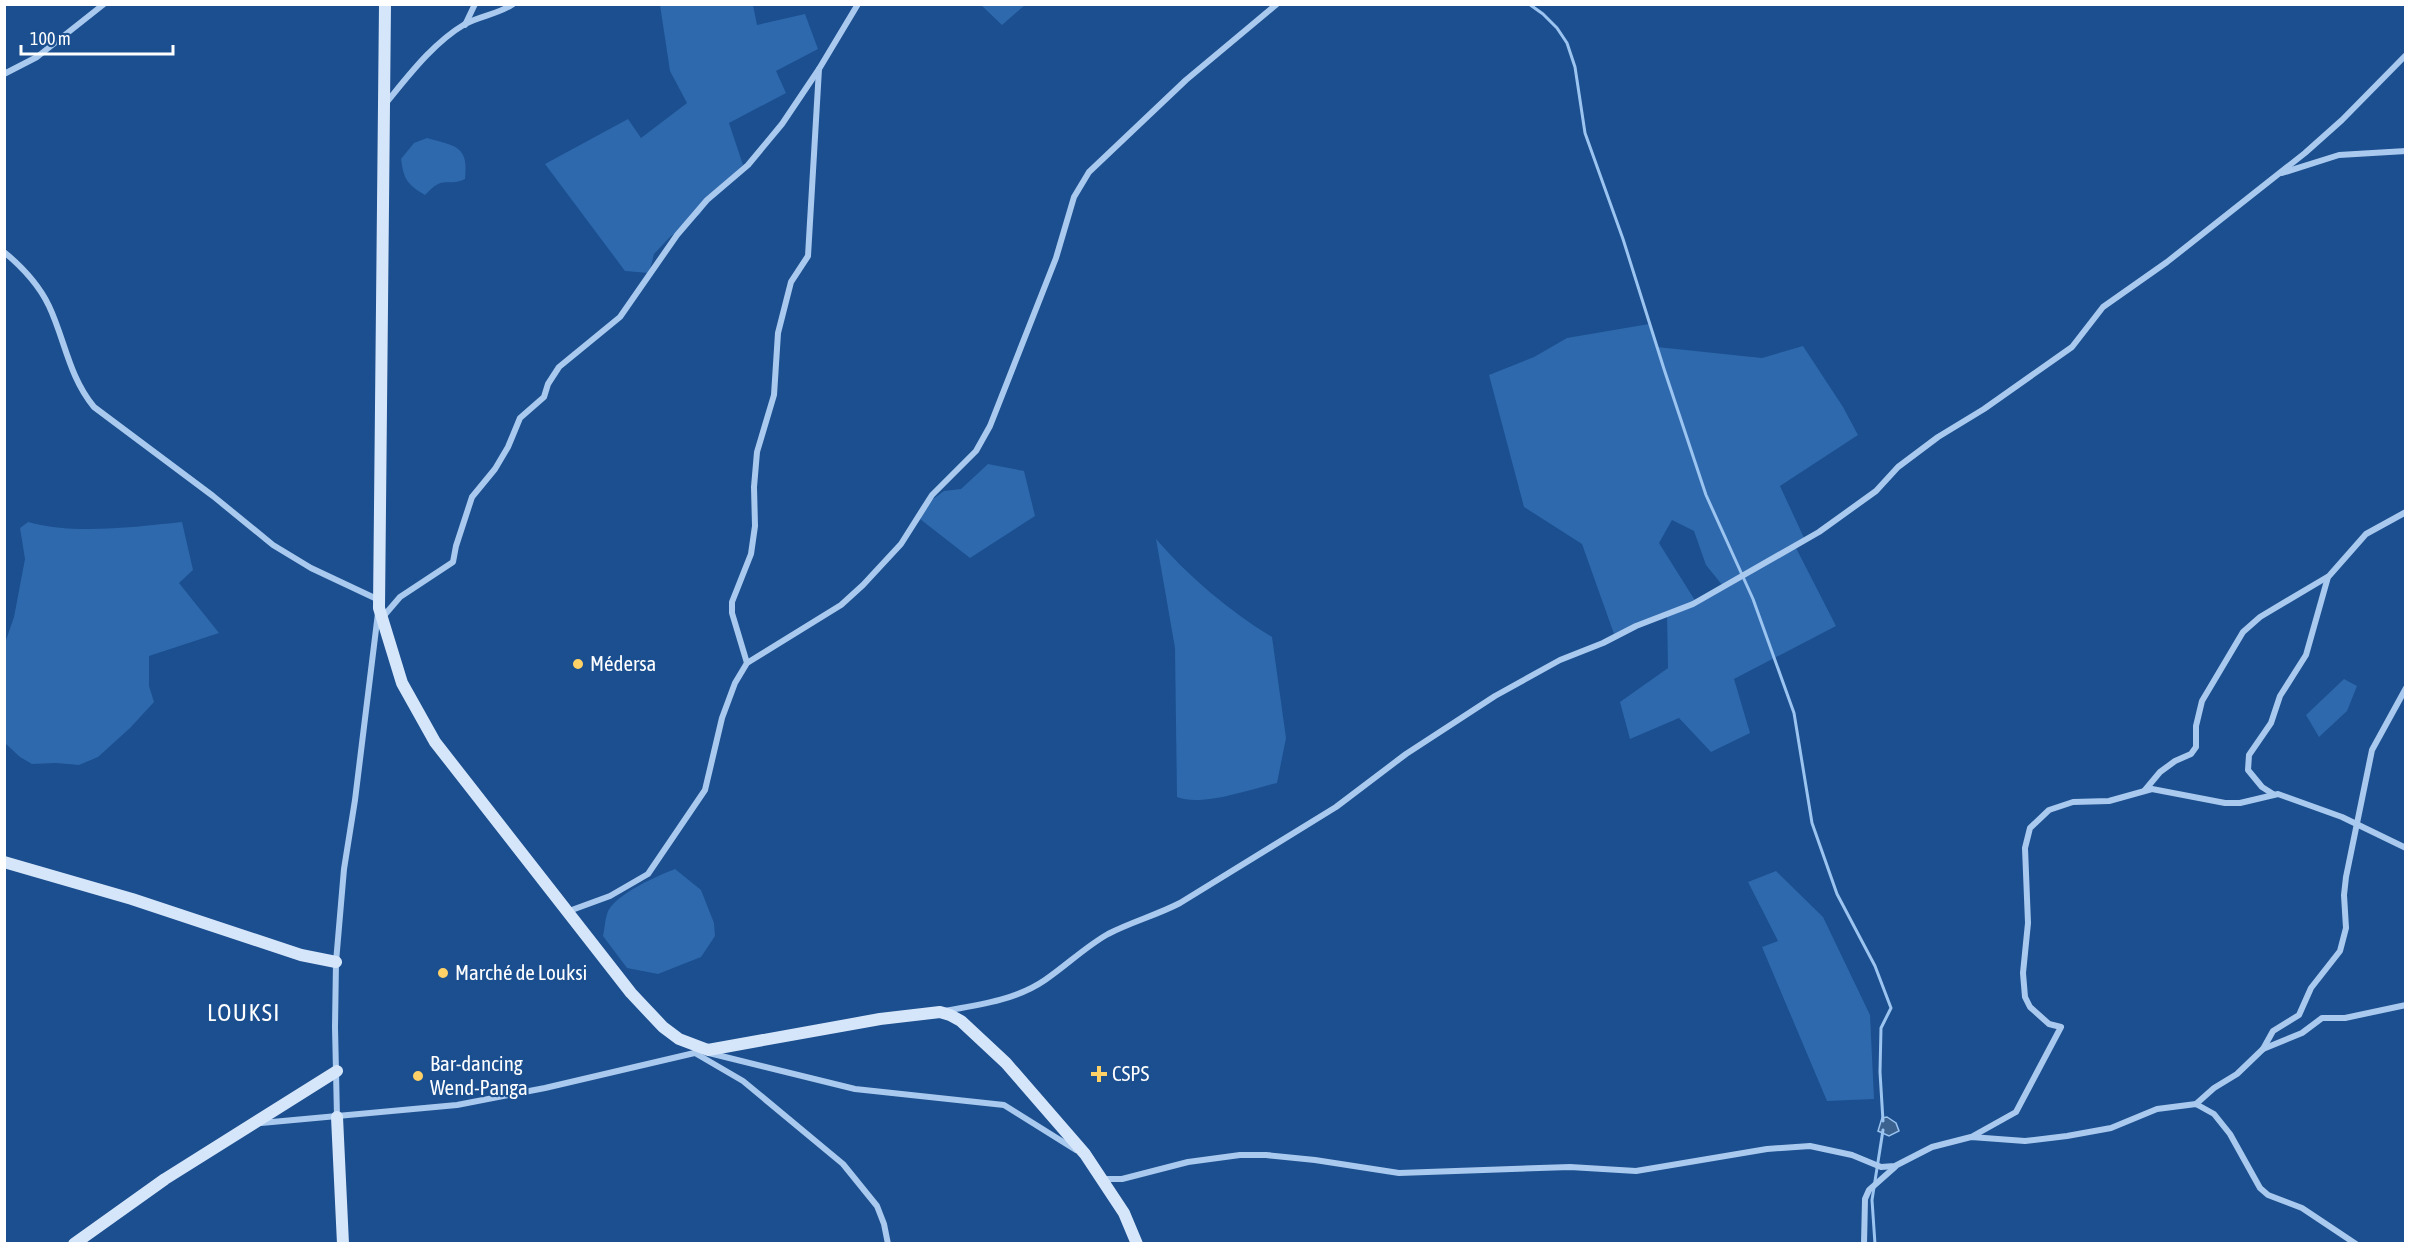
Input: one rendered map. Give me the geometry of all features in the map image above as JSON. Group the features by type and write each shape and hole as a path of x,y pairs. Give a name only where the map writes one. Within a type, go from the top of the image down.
{"street":[{"path":"4,74 37,57 104,4"},
{"path":"343,1244 337,1117 336,962 344,869 380,609 385,4"},
{"path":"465,24 475,4"},
{"path":"384,106 418,64 440,43 465,24 513,4"},
{"path":"380,609 453,562 472,497 495,469 508,447 520,418 544,397 548,384 559,367 620,317 677,235 707,200 748,165 782,124 819,69 858,4"},
{"path":"569,911 610,896 648,874 705,790 722,718 735,683 747,663 841,605 864,585 901,544 932,495 976,451 990,426 1056,258 1074,197 1089,172 1186,80 1277,4"},
{"path":"252,1125 277,1120 337,1117 457,1105 544,1088 705,1051 880,1019 940,1012 992,1002 1023,992 1044,981 1092,944 1112,932 1180,903 1336,807 1406,754 1495,696 1560,660 1603,643 1636,626 1693,604 1806,541 1876,491 1898,467 1938,437 1984,409 2072,347 2103,308 2167,262 2279,174 2342,120 2406,55"},
{"path":"747,663 732,613 732,602 750,554 755,526 754,487 758,452 774,395 778,333 791,282 808,255 819,69"},
{"path":"2279,174 2339,155 2406,151"},
{"path":"4,252 31,279 48,304 71,370 82,393 94,407 205,489 273,545 380,609 402,683 435,742 631,993 663,1027 679,1039 705,1051 855,1089 1004,1104 1085,1154"},
{"path":"2145,790 2160,772 2175,761 2191,754 2196,747 2196,726 2202,701 2243,632 2260,617 2329,576 2366,534 2406,512"},
{"path":"2329,576 2306,654 2280,696 2271,723 2249,755 2248,770 2262,787 2273,794 2307,802 2406,848"},
{"path":"1971,1137 2025,1141 2067,1136 2111,1128 2157,1109 2196,1104 2214,1088 2237,1074 2263,1049 2273,1031 2300,1015 2311,988 2340,951 2346,928 2344,896 2346,877 2372,750 2406,688"},
{"path":"1102,1179 1122,1179 1188,1162 1240,1155 1306,1159 1398,1173 1570,1167 1636,1171 1767,1149 1810,1146 1851,1155 1881,1167 1895,1166 1932,1148 1971,1137 2016,1112 2061,1027 2049,1024 2030,1007 2025,997 2023,973 2028,923 2025,849 2030,828 2049,810 2073,802 2109,801 2145,790 2164,790 2225,803 2240,803 2273,794"},
{"path":"4,862 132,899 301,955 336,962"},
{"path":"2263,1049 2302,1033 2322,1018 2345,1018 2406,1005"},
{"path":"940,1012 961,1021 1006,1063 1085,1154 1124,1213 1137,1244"},
{"path":"695,1053 743,1081 843,1164 877,1206 888,1244"},
{"path":"74,1244 165,1179 337,1071"},
{"path":"2196,1104 2214,1114 2230,1134 2260,1188 2268,1195 2302,1208 2356,1244"},
{"path":"1864,1244 1866,1198 1869,1190 1895,1166"}],"shaded area":[{"path":"660,5 753,5 757,25 805,14 818,49 776,71 786,93 729,123 743,165 712,194 700,214 670,237 654,254 649,273 625,271 545,164 628,119 641,138 687,103 670,71"},
{"path":"981,5 1025,5 1002,25"},
{"path":"427,138 458,149 465,160 466,168 465,179 438,184 425,195 407,181 401,159 414,143"},
{"path":"1649,324 1657,347 1762,358 1803,346 1843,407 1858,435 1780,486 1805,540 1795,546 1836,626 1734,679 1750,733 1711,752 1679,718 1630,739 1620,702 1668,668 1667,613 1614,634 1582,544 1524,507 1489,375 1534,357 1567,338","holes":["1672,520 1694,531 1706,565 1723,586 1696,602 1659,543"]},
{"path":"988,464 1024,471 1035,516 970,558 920,519 933,499 944,491 961,489"},
{"path":"28,522 84,529 124,528 182,522 193,570 179,583 219,633 149,656 149,686 154,702 98,757 79,765 32,764 20,757 6,744 5,740 5,643 14,617 25,559 20,528"},
{"path":"1156,539 1210,592 1240,616 1272,637 1286,738 1277,783 1213,799 1187,800 1177,797 1175,648"},
{"path":"2344,679 2357,686 2347,711 2319,737 2306,715"},
{"path":"675,869 701,890 714,923 715,936 701,957 658,974 627,968 603,936 608,911 615,902 631,890"},
{"path":"1776,871 1823,917 1870,1015 1874,1099 1827,1101 1762,947 1778,941 1748,882"},
{"path":"1887,1117 1896,1123 1899,1131 1889,1136 1878,1131 1882,1118"}],"waterway":[{"path":"1529,4 1557,28 1567,43 1575,67 1585,133 1623,239 1706,495 1753,599 1794,713 1812,823 1837,894 1875,966 1891,1008 1881,1028 1880,1072 1883,1121"},
{"path":"1875,1244 1872,1200 1883,1130"}],"place":[{"name":"Médersa","path":"578,664"},
{"name":"Marché de Louksi","path":"443,973"},
{"name":"CSPS","path":"1099,1074"},
{"name":"Bar-dancing Wend-Panga","path":"418,1076"}],"district":[{"name":"LOUKSI","path":"244,1013"}]}
